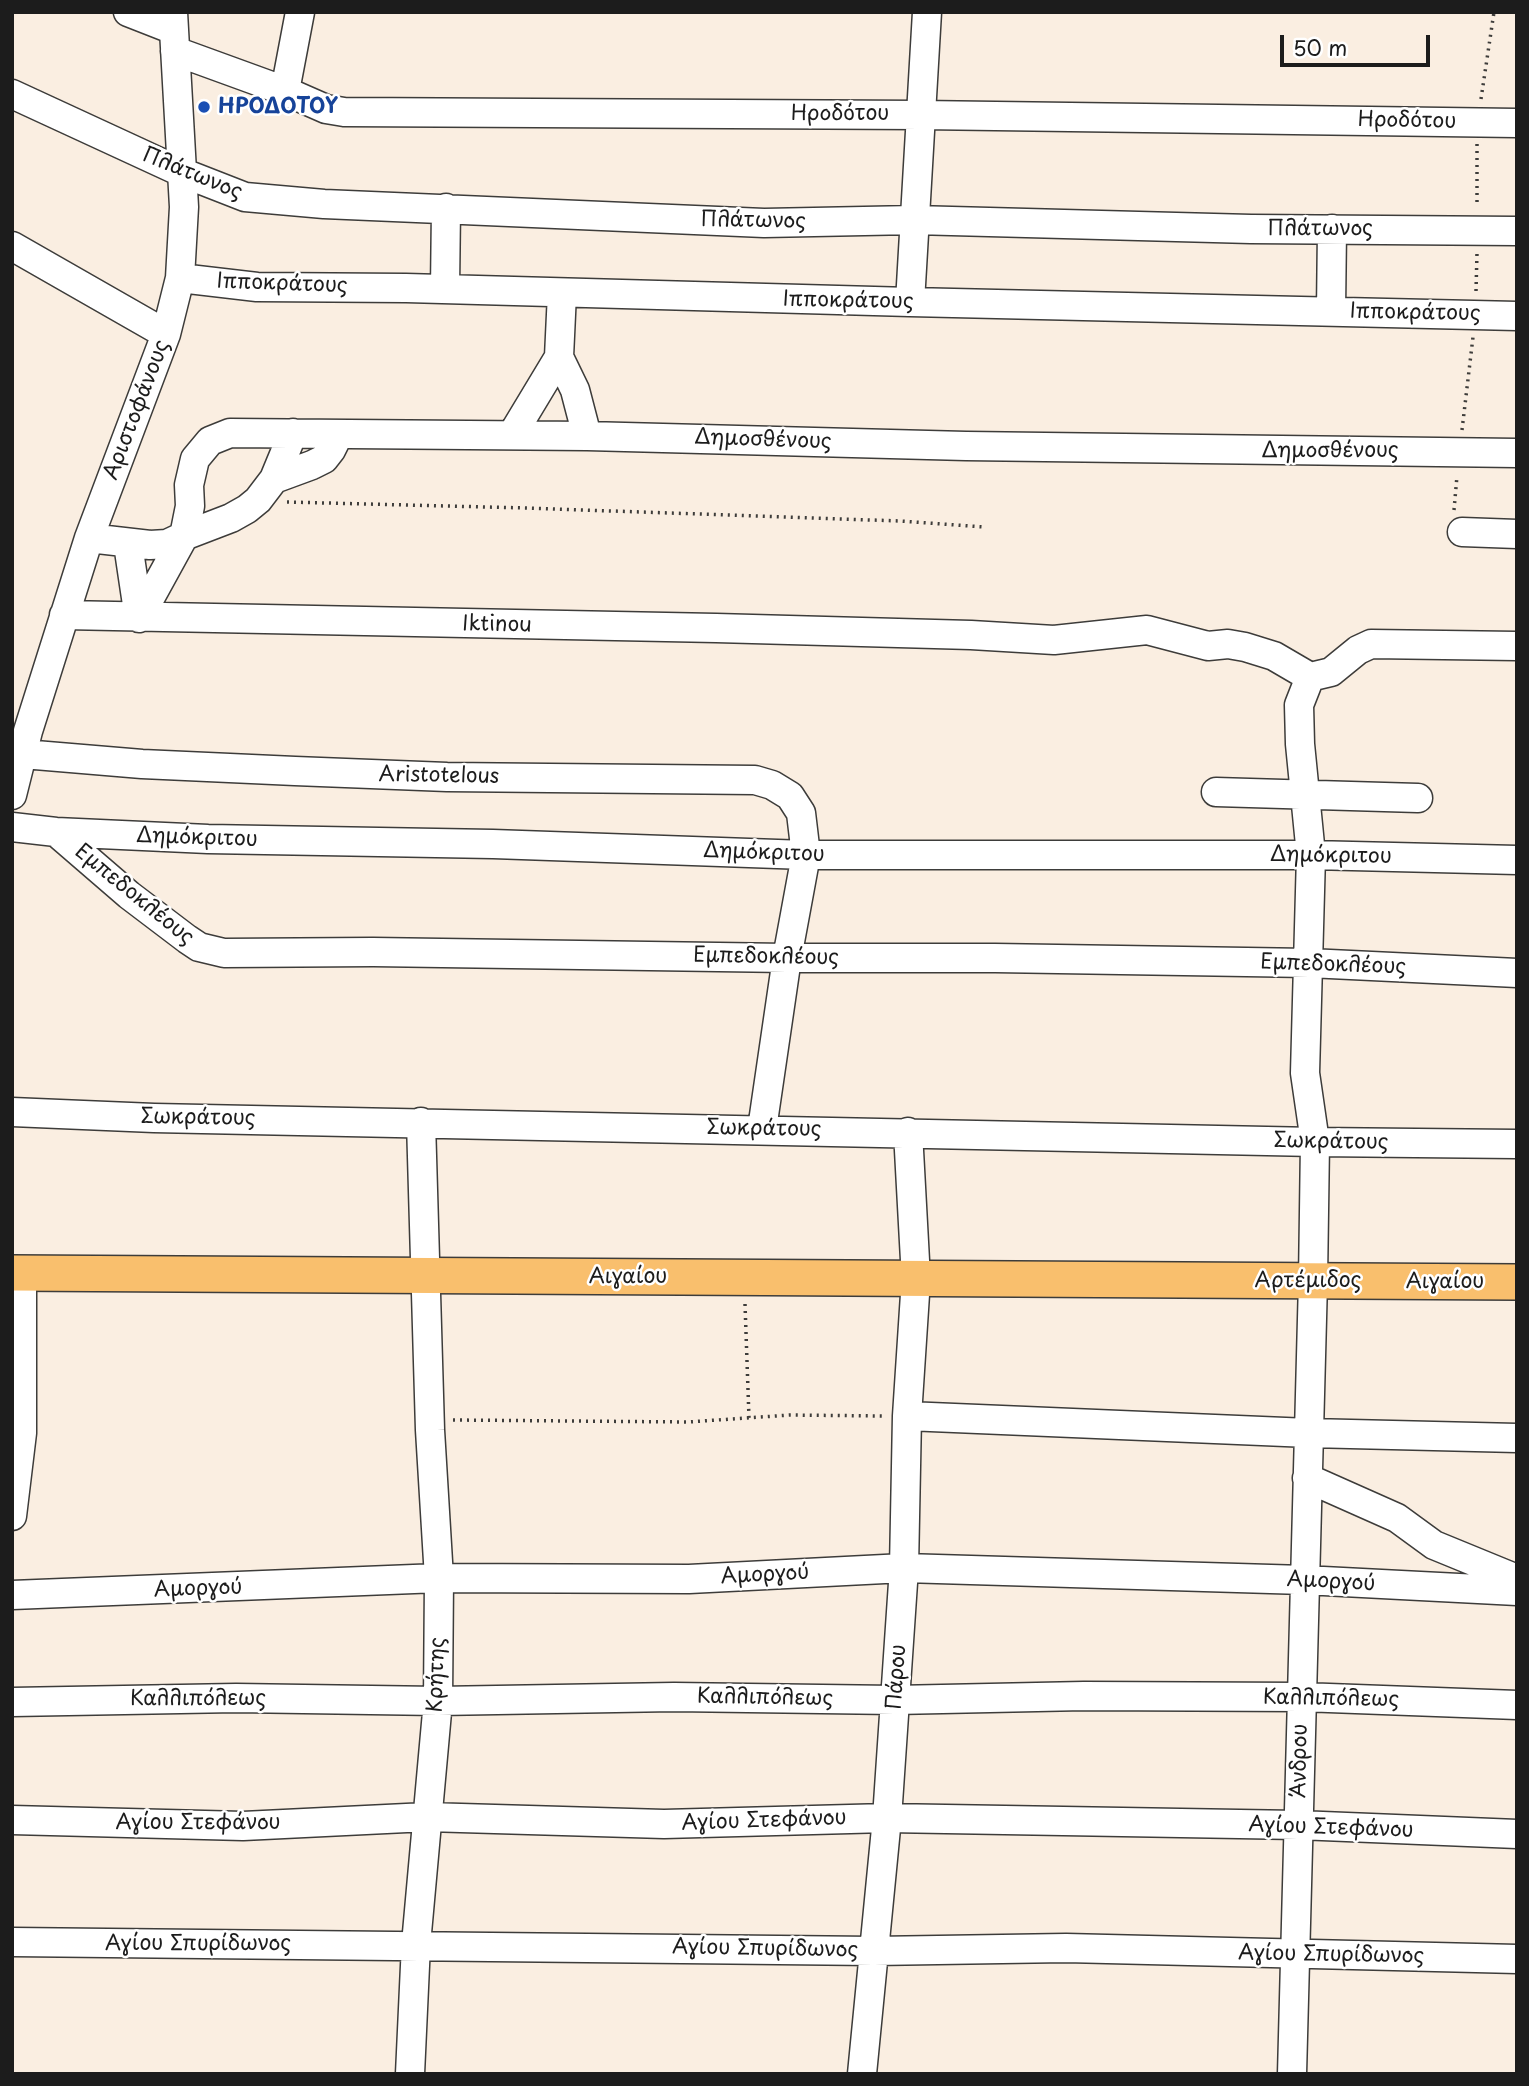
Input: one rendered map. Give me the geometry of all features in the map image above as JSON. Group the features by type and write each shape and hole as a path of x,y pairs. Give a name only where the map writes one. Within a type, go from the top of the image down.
{"main road":[{"name":"Αιγαίου","path":"17,1273 1243,1281"},
{"name":"Αρτέμιδος","path":"1243,1281 1373,1282"},
{"name":"Αιγαίου","path":"1373,1282 1517,1282"}],"street":[{"name":"Ηροδότου","path":"128,12 174,31 285,91 326,109 344,112 921,115 1517,123"},
{"path":"285,91 300,12"},
{"path":"910,302 927,12"},
{"name":"Αριστοφάνους","path":"12,795 89,538 166,334 180,278 184,207 174,31"},
{"name":"Πλάτωνος","path":"12,94 181,172 245,197 324,204 764,223 914,220 1517,231"},
{"path":"445,289 446,208"},
{"path":"1331,311 1332,229"},
{"path":"12,246 166,334"},
{"name":"Ιπποκράτους","path":"180,278 257,287 445,289 1517,316"},
{"path":"512,435 559,357 562,293"},
{"path":"559,357 575,390 587,436"},
{"name":"Δημοσθένους","path":"184,536 190,506 189,485 195,459 210,441 230,433 587,436 980,447 1517,453"},
{"path":"89,538 128,544 167,544 247,509 258,500 274,479 293,433"},
{"path":"274,479 312,466 324,458 338,434"},
{"path":"1462,532 1517,534"},
{"path":"139,618 184,536"},
{"path":"128,544 139,618"},
{"name":"Iktinou","path":"64,615 716,628 1054,640 1147,630 1208,646 1228,644 1245,647 1274,656 1310,677"},
{"path":"1310,677 1331,672 1358,650 1371,644 1517,646"},
{"name":"Άνδρου","path":"1292,2074 1315,1142 1305,1073 1304,1040 1311,855 1298,721 1299,705 1310,677"},
{"name":"Aristotelous","path":"23,754 142,764 419,776 755,780 772,785 790,796 801,813 806,855 787,958 762,1129"},
{"path":"1216,792 1418,798"},
{"name":"Δημόκριτου","path":"12,827 56,832 208,839 806,855 1311,855 1517,860"},
{"name":"Εμπεδοκλέους","path":"56,832 138,902 199,947 213,951 1309,963 1517,973"},
{"name":"Σωκράτους","path":"12,1112 167,1118 1517,1144"},
{"name":"Κρήτης","path":"410,2074 416,1944 438,1701 439,1578 430,1420 421,1122"},
{"name":"Πάρου","path":"862,2074 887,1818 904,1568 907,1416 916,1279 908,1132"},
{"path":"12,1516 22,1433 17,1273"},
{"path":"907,1416 1309,1433 1517,1438"},
{"path":"1307,1478 1397,1518 1434,1545 1517,1579"},
{"name":"Αμοργού","path":"12,1595 439,1578 689,1579 904,1568 1304,1580 1517,1591"},
{"name":"Καλλιπόλεως","path":"12,1702 236,1698 438,1701 674,1697 895,1700 1084,1696 1302,1697 1517,1704"},
{"name":"Αγίου Στεφάνου","path":"12,1820 243,1826 427,1817 664,1824 887,1818 1298,1825 1517,1834"},
{"name":"Αγίου Σπυρίδωνος","path":"12,1942 416,1944 874,1951 1066,1948 1517,1959"}],"path":[{"path":"1462,532 1455,528 1453,520 1476,315 1477,122 1494,12"},
{"path":"247,509 276,502 324,503 900,521 984,527"},
{"path":"744,1278 749,1418"},
{"path":"430,1420 688,1422 790,1415 907,1416"}],"place":[{"name":"ΗΡΟΔΟΤΟΥ","path":"204,107"}]}
